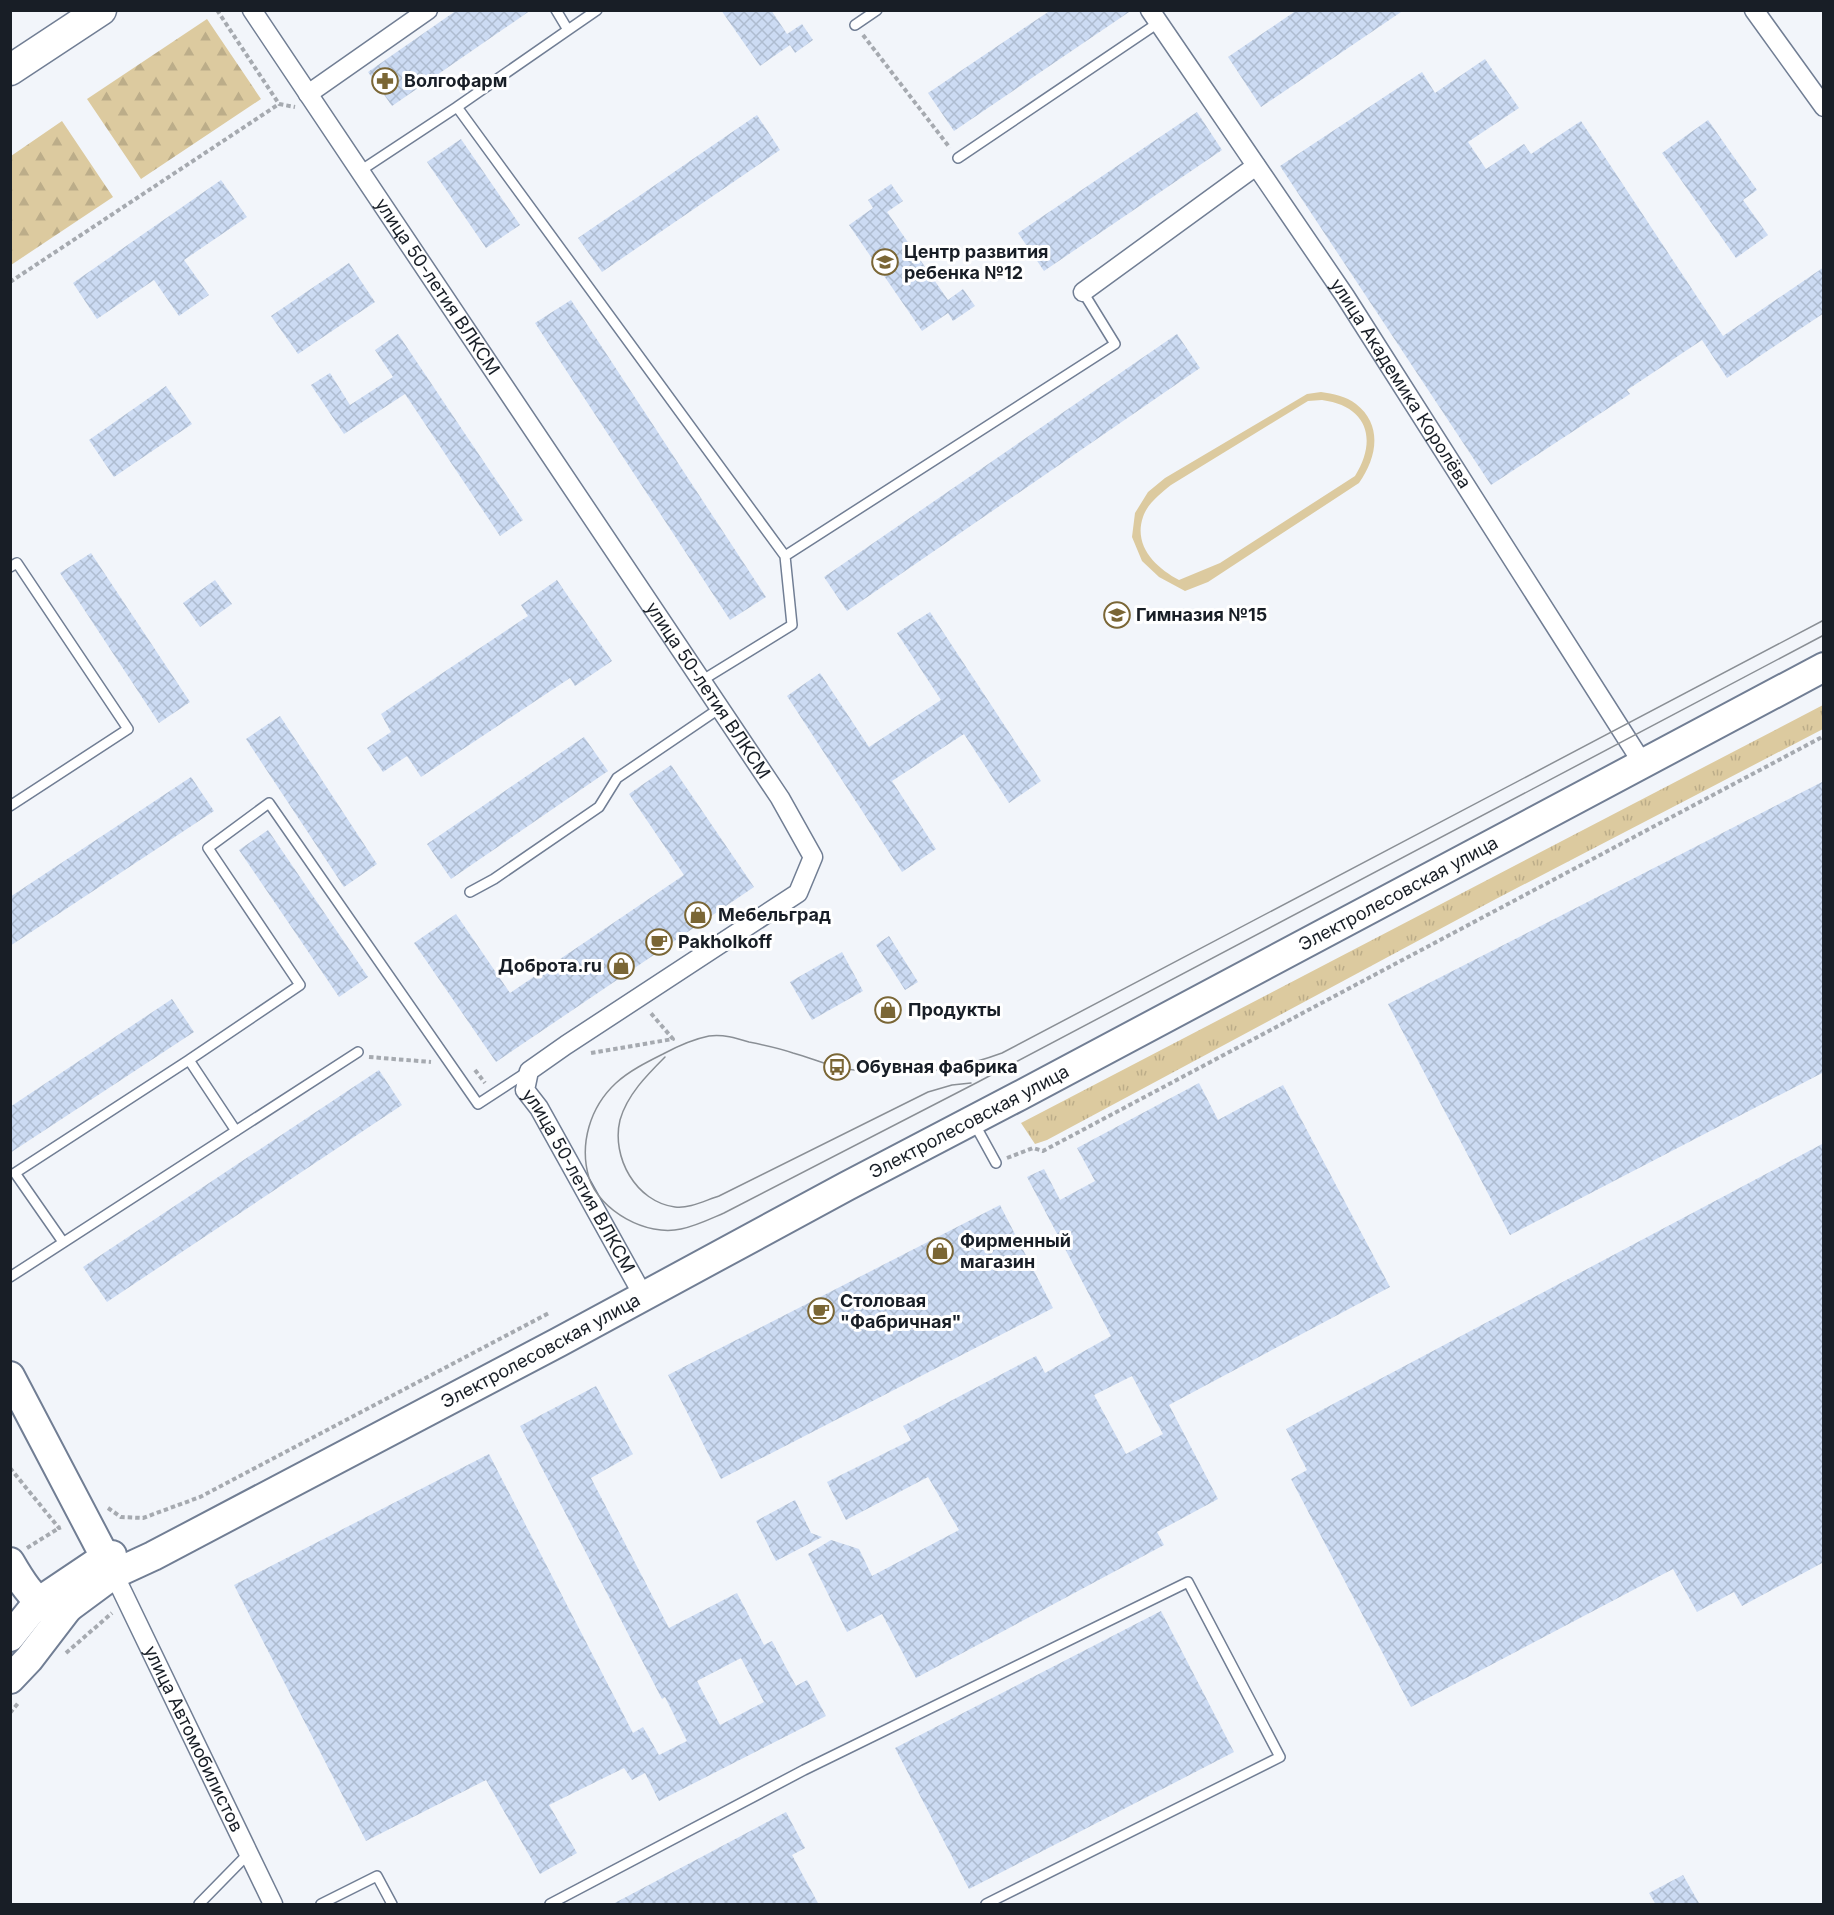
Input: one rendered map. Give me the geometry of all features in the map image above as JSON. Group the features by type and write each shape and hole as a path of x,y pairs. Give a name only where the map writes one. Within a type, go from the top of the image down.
{"highway":[{"path":"10,70 101,10"}],"main road":[{"name":"Электролесовская улица","path":"110,1565 147,1543 192,1535 644,1297 847,1186 1824,668"},
{"name":"улица Автомобилистов","path":"10,1376 72,1523 110,1565"},
{"path":"15,1557 21,1582 38,1602 49,1610 68,1608"},
{"path":"10,1637 38,1602 110,1565"},
{"path":"10,1679 29,1659 68,1608 110,1565"}],"street":[{"name":"улица 50-летия ВЛКСМ","path":"252,10 780,798 813,857 798,893 529,1071 525,1090 539,1108 644,1297"},
{"path":"308,93 428,10"},
{"path":"1754,10 1824,107"},
{"name":"улица Академика Королёва","path":"1154,17 1345,296 1643,764"},
{"path":"1083,292 1257,166"},
{"name":"улица Автомобилистов","path":"110,1565 273,1905"}],"lane":[{"path":"556,10 568,30"},
{"path":"360,171 458,107 597,10"},
{"path":"855,26 877,10"},
{"path":"958,158 1154,17"},
{"path":"458,107 785,555 792,625 701,681"},
{"path":"785,555 1115,344 1083,292"},
{"path":"10,567 17,563 128,729 10,806"},
{"path":"470,892 494,879 599,807 617,778 720,708"},
{"path":"63,1242 15,1173 300,985 208,848 269,803 478,1104 529,1071"},
{"path":"10,1277 358,1052"},
{"path":"189,1060 236,1131"},
{"path":"972,1120 995,1163"},
{"path":"550,1905 804,1770 1188,1582 1280,1757 986,1905"},
{"path":"199,1905 248,1854"},
{"path":"321,1905 378,1876 392,1905"}],"path":[{"path":"217,10 279,104"},
{"path":"855,26 958,158"},
{"path":"10,282 279,104 320,112"},
{"path":"995,1163 1033,1148 1043,1151 1824,736"},
{"path":"566,1045 581,1054 674,1039 637,998"},
{"path":"15,1557 72,1523 108,1508 121,1517 143,1518 200,1497 549,1313"},
{"path":"10,1468 72,1523"},
{"path":"58,1661 126,1600"}],"green space":[{"path":"207,19 261,99 141,179 87,99"},
{"path":"62,121 113,197 11,265 11,156"},
{"path":"1321,392 1348,399 1365,412 1374,432 1374,442 1370,463 1359,483 1208,582 1185,591 1159,577 1142,561 1132,537 1135,513 1148,492 1165,478 1307,394","holes":["1322,400 1337,403 1358,417 1367,437 1366,449 1355,476 1220,563 1179,580 1162,569 1149,555 1141,537 1143,517 1155,499 1171,485 1308,401"]},
{"path":"1823,705 1823,729 1494,900 1047,1140 1035,1144 1021,1123"}],"building":[{"path":"457,10 531,10 392,106 368,72"},
{"path":"721,10 771,10 787,34 802,24 813,40 795,53 790,45 760,66"},
{"path":"1051,10 1132,10 954,131 928,93"},
{"path":"1297,10 1404,10 1261,107 1228,57"},
{"path":"1485,59 1519,108 1468,142 1486,169 1524,144 1531,154 1581,121 1723,336 1824,267 1824,313 1727,378 1702,340 1627,390 1630,394 1491,485 1280,166 1422,72 1435,93"},
{"path":"1197,112 1222,150 1044,271 1018,233"},
{"path":"757,115 780,150 602,272 578,238"},
{"path":"1708,120 1757,190 1743,200 1768,235 1736,258 1662,153"},
{"path":"461,139 520,225 486,248 427,162"},
{"path":"221,180 247,217 184,260 209,295 179,316 154,280 97,319 73,283"},
{"path":"891,184 903,201 887,212 948,300 963,289 975,306 953,321 948,313 922,331 849,225 873,208 868,200"},
{"path":"349,263 375,302 298,354 271,316"},
{"path":"571,300 766,597 730,620 535,323"},
{"path":"398,334 523,520 500,536 405,394 344,434 311,385 330,373 350,405 393,377 375,350"},
{"path":"1177,334 1200,368 847,611 824,577"},
{"path":"166,386 192,424 114,477 89,440"},
{"path":"91,553 190,702 159,723 60,573"},
{"path":"215,580 232,604 200,627 183,603"},
{"path":"557,580 612,661 575,686 570,678 421,777 407,756 383,772 367,748 391,732 381,714 528,616 521,605"},
{"path":"930,612 1041,781 1009,803 964,734 892,781 936,849 902,872 787,696 820,673 869,747 941,700 897,633"},
{"path":"280,716 377,864 344,887 246,739"},
{"path":"584,737 608,771 451,879 427,844"},
{"path":"671,765 754,887 496,1062 414,943 456,914 510,993 684,875 629,794"},
{"path":"191,777 214,811 10,946 10,897"},
{"path":"1824,781 1824,1072 1510,1235 1388,1004"},
{"path":"268,830 368,977 339,997 239,850"},
{"path":"889,936 918,982 905,990 876,945"},
{"path":"842,952 863,991 812,1020 790,982"},
{"path":"172,999 194,1032 10,1153 10,1107"},
{"path":"379,1070 402,1105 107,1302 83,1267"},
{"path":"1199,1083 1218,1120 1283,1085 1390,1287 1169,1405 1218,1499 1157,1532 1164,1545 916,1678 882,1614 847,1632 808,1554 831,1540 859,1549 872,1576 959,1530 928,1477 846,1520 827,1482 911,1440 903,1426 1036,1356 1045,1373 1111,1336 1027,1177 1044,1169 1060,1200 1095,1181 1077,1148","holes":["1132,1376 1163,1434 1126,1454 1094,1395"]},
{"path":"1824,1143 1824,1562 1742,1606 1734,1592 1697,1612 1673,1569 1411,1707 1291,1479 1307,1470 1286,1429"},
{"path":"1000,1205 1053,1308 721,1479 668,1375"},
{"path":"596,1386 633,1454 591,1478 669,1628 737,1593 764,1645 772,1641 796,1686 807,1680 826,1716 659,1801 645,1773 632,1780 624,1768 549,1805 577,1853 540,1874 486,1780 366,1841 234,1585 489,1454 633,1733 643,1727 659,1755 687,1741 665,1697 662,1699 520,1426","holes":["741,1658 764,1702 720,1725 697,1681"]},
{"path":"795,1500 811,1533 822,1537 776,1561 756,1521"},
{"path":"1161,1611 1234,1752 969,1889 895,1748"},
{"path":"786,1812 805,1848 792,1855 819,1905 611,1905"},
{"path":"1683,1875 1700,1905 1656,1905 1649,1893"}],"tram line":[{"path":"1824,620 1002,1053 941,1069 879,1073 837,1067 782,1050 724,1036 709,1036 679,1046 627,1075 616,1083 599,1103 586,1139 585,1152 589,1178 603,1201 614,1211 626,1219 654,1229 681,1229 724,1213 978,1082 1824,635"},
{"path":"665,1057 627,1102 620,1120 618,1134 623,1162 638,1187 661,1203 675,1207 692,1205 719,1196 928,1092 952,1085 971,1083"}],"place":[{"name":"Волгофарм","path":"385,81"},
{"name":"Центр развития ребенка №12","path":"885,262"},
{"name":"Гимназия №15","path":"1117,615"},
{"name":"Мебельград","path":"698,915"},
{"name":"Pakholkoff","path":"659,942"},
{"name":"Доброта.ru","path":"621,966"},
{"name":"Продукты","path":"888,1010"},
{"name":"Обувная фабрика","path":"837,1067"},
{"name":"Фирменный магазин","path":"940,1251"},
{"name":"Столовая \"Фабричная\"","path":"821,1311"}]}
